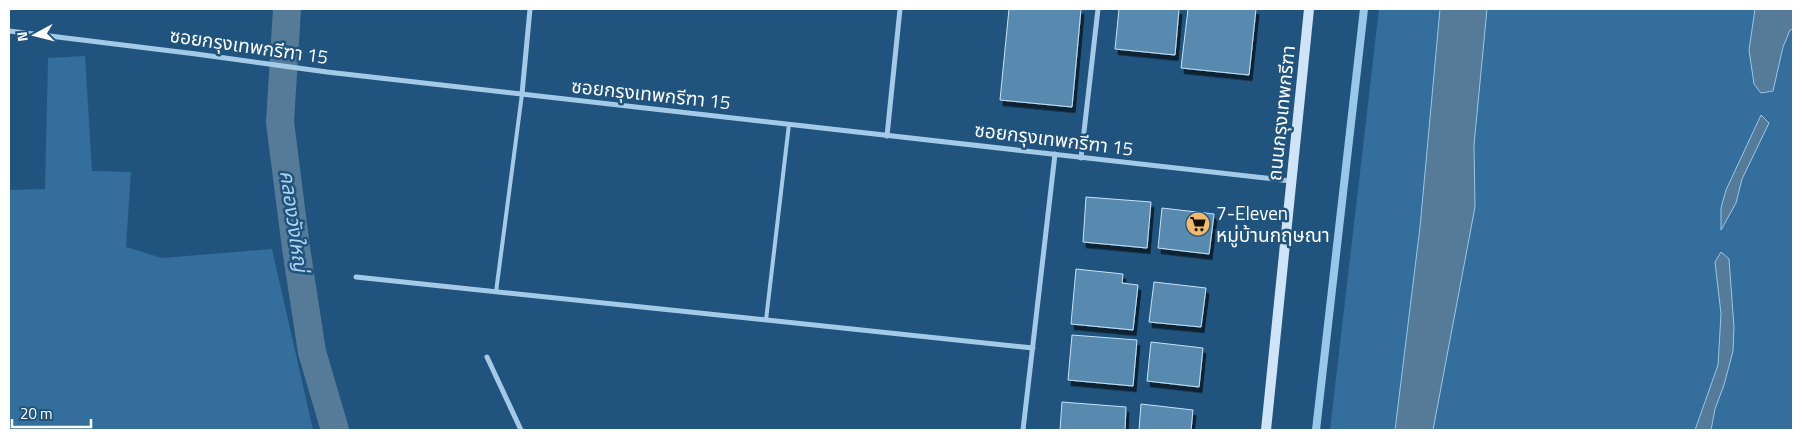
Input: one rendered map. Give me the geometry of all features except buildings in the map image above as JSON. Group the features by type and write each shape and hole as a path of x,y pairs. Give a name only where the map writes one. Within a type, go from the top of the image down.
{"main road":[{"name":"ถนนกรุงเทพกรีฑา","path":"1266,430 1309,9"}],"street":[{"path":"522,94 530,9"},
{"path":"887,136 900,9"},
{"path":"1081,158 1098,9"},
{"name":"ซอยกรุงเทพกรีฑา 15","path":"9,31 327,72 1291,181"},
{"path":"1023,430 1055,154"},
{"path":"356,277 1033,348"},
{"path":"487,357 521,430"}],"lane":[{"path":"496,292 522,94"},
{"path":"766,320 789,124"}],"shaded area":[{"path":"1379,9 1793,9 1793,430 1330,430"},
{"path":"1440,9 1487,9 1474,145 1475,207 1433,430 1395,430 1420,227"},
{"path":"1755,9 1793,9 1793,29 1790,30 1783,47 1773,91 1761,93 1754,84 1749,50"},
{"path":"85,56 92,171 131,172 126,247 162,258 272,249 313,430 9,430 9,190 45,189 48,58"},
{"path":"1761,115 1769,123 1742,179 1736,203 1721,230 1721,208 1726,190"},
{"path":"1721,252 1729,259 1734,327 1733,351 1715,409 1711,430 1695,430 1718,365 1721,314 1715,262"}],"waterway":[{"name":"คลองวังใหญ่","path":"287,9 280,122 296,248 312,352 335,430"},
{"path":"1316,430 1364,9"}],"place":[{"name":"7-Eleven หมู่บ้านกฤษณา","path":"1198,224"}]}
